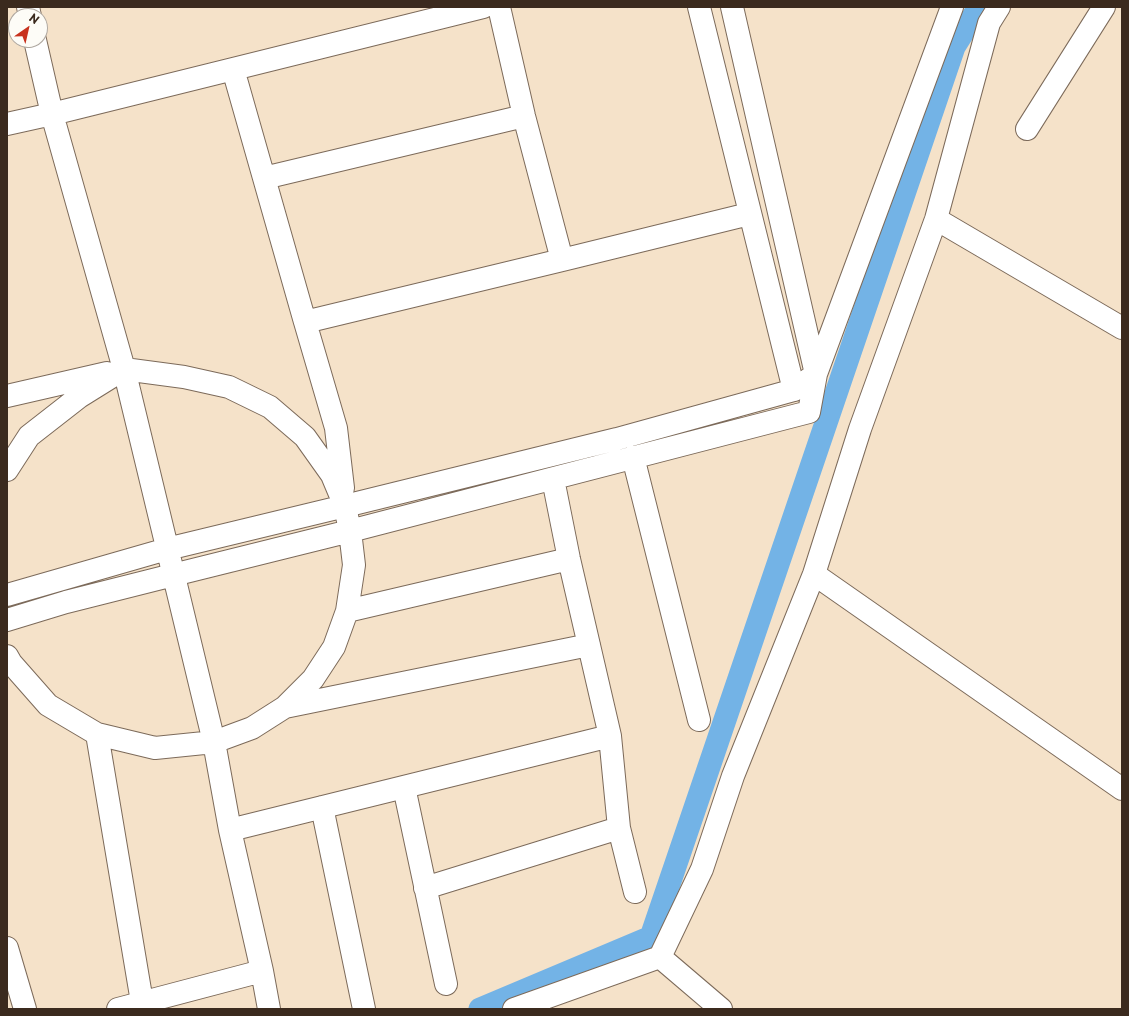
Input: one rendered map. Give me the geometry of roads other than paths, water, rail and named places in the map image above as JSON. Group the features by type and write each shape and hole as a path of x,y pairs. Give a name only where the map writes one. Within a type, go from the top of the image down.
{"street":[{"path":"7,124 483,7"},
{"path":"499,7 524,116 562,260"},
{"path":"699,7 749,214 794,390"},
{"path":"732,7 816,374"},
{"path":"7,620 66,602 350,532 809,412 816,374 952,7"},
{"path":"514,1009 660,957 702,869 733,776 814,574 860,429 936,219 989,23 999,7"},
{"path":"1027,129 1104,7"},
{"path":"38,48 52,114 124,369 214,742 230,830 262,971 269,1009"},
{"path":"7,656 11,663 48,705 97,734 155,748 214,742 252,728 285,707 313,679 334,647 347,611 354,564 345,506 336,428 233,69"},
{"path":"264,178 524,116"},
{"path":"305,322 749,214"},
{"path":"936,219 1122,328"},
{"path":"7,470 29,436 79,397 124,369"},
{"path":"7,396 124,369 184,376 229,387 270,407 305,437 332,475 345,506"},
{"path":"7,595 167,549 618,439 794,390 816,374"},
{"path":"633,457 699,720"},
{"path":"553,479 569,559 610,736 619,828 635,892"},
{"path":"347,611 569,559"},
{"path":"814,574 1122,790"},
{"path":"285,707 589,645"},
{"path":"97,734 142,1002"},
{"path":"230,830 610,736"},
{"path":"404,787 424,888 446,984"},
{"path":"322,807 364,1009"},
{"path":"424,888 619,828"},
{"path":"7,948 25,1009"},
{"path":"660,957 721,1009"},
{"path":"118,1009 262,971"}],"waterway":[{"path":"480,1009 651,937 954,47 979,7"}]}
